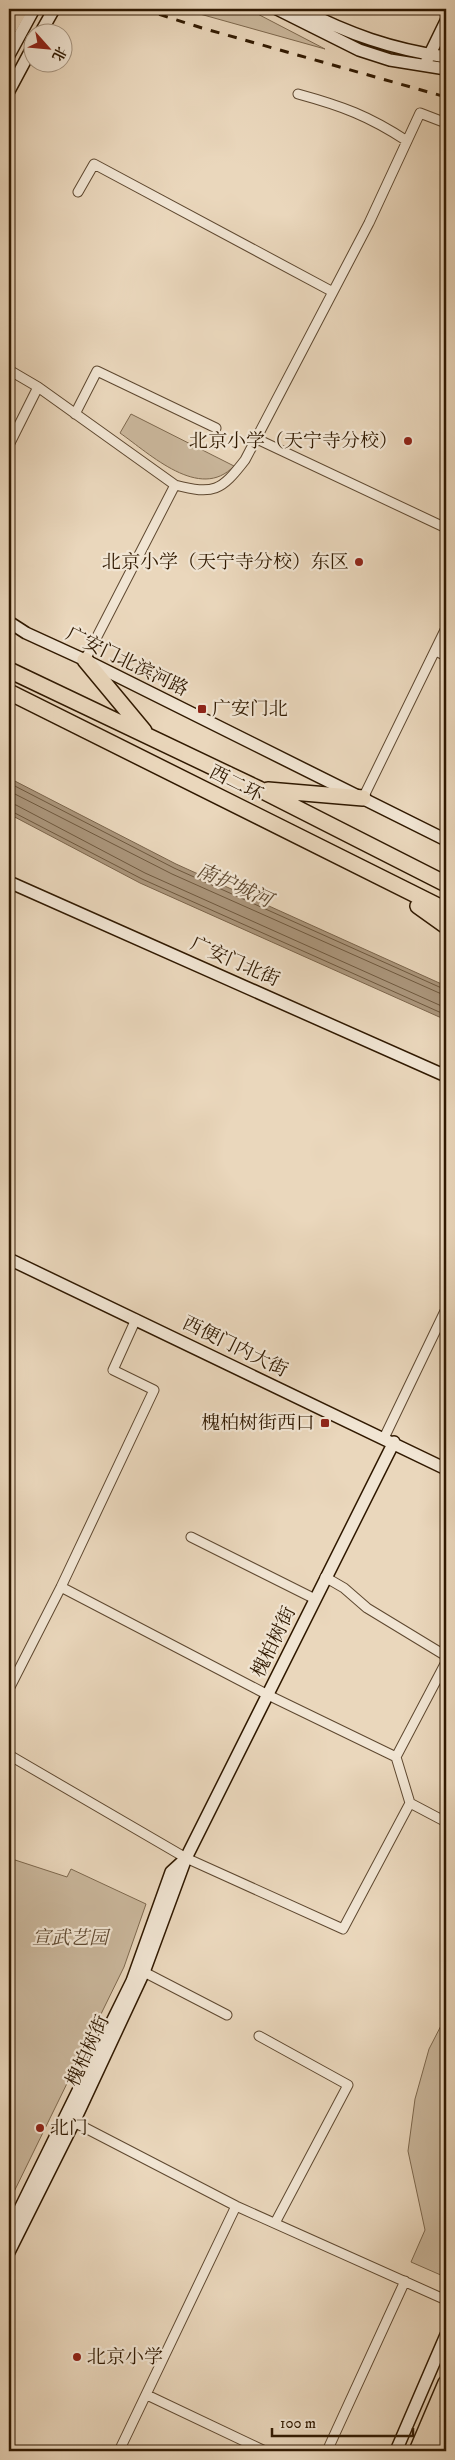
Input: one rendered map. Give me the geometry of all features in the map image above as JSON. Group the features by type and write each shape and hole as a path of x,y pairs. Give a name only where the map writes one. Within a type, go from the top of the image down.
{"highway":[{"path":"9,28 20,9"},
{"path":"9,658 32,682"},
{"path":"85,660 147,734"},
{"name":"西二环","path":"9,670 147,734 446,884"},
{"name":"西二环","path":"9,692 373,876 446,910"},
{"path":"9,701 57,716"},
{"path":"259,789 363,798"},
{"path":"383,851 446,874"},
{"path":"373,876 446,926"},
{"path":"417,2451 446,2383"},
{"path":"433,2451 446,2421"}],"street":[{"path":"9,54 34,9"},
{"path":"47,22 54,9"},
{"path":"277,9 359,50 390,60 446,69"},
{"path":"300,9 336,28 366,39 392,47 446,56"},
{"path":"425,66 446,21"},
{"path":"9,91 22,67"},
{"path":"298,94 341,106 376,121 407,141"},
{"path":"9,370 38,387 175,485 196,490 216,489 229,482 257,439 369,223 420,112 446,123"},
{"path":"78,192 94,164 333,292"},
{"path":"75,414 97,371 216,428"},
{"path":"9,445 38,387"},
{"path":"257,439 446,528"},
{"path":"85,660 175,485"},
{"name":"广安门北滨河路","path":"9,622 26,633 85,660 446,840"},
{"path":"363,798 446,628"},
{"path":"436,651 446,656"},
{"name":"广安门北街","path":"9,882 446,1076"},
{"name":"西便门内大街","path":"9,1259 446,1468"},
{"path":"389,1440 446,1309"},
{"path":"9,1689 61,1588 154,1390 113,1370 136,1319"},
{"name":"槐柏树街","path":"9,2231 70,2120 144,1972 186,1858 315,1600 389,1440"},
{"path":"191,1537 315,1600"},
{"path":"325,1577 344,1588 368,1608 446,1656"},
{"path":"61,1588 268,1695 396,1757"},
{"path":"9,1756 186,1858 343,1929 410,1803 396,1757 446,1662"},
{"path":"410,1803 446,1822"},
{"name":"槐柏树街","path":"9,2252 132,1981 171,1872 186,1858"},
{"path":"144,1972 227,2015"},
{"path":"259,2036 348,2085 275,2223"},
{"path":"70,2120 236,2206 446,2300"},
{"path":"119,2451 236,2206"},
{"path":"327,2451 404,2281"},
{"path":"396,2451 446,2335"},
{"path":"147,2395 265,2451"}],"green space":[{"path":"182,9 248,9 325,49"},
{"path":"131,414 234,466 221,476 206,479 191,477 176,471 160,462 120,433"},
{"name":"宣武艺园","path":"9,1858 67,1877 71,1869 146,1904 124,1967 9,2202"},
{"path":"446,2016 446,2276 443,2276 411,2262 425,2230 408,2151 415,2099 429,2049"}],"water":[{"path":"9,778 176,864 446,986 446,1020 140,883 9,814"}],"railway":[{"path":"142,9 202,28 446,97"}],"place":[{"name":"北京小学（天宁寺分校）","path":"408,441"},
{"name":"北京小学（天宁寺分校）东区","path":"359,562"},
{"name":"广安门北","path":"202,709"},
{"name":"槐柏树街西口","path":"325,1423"},
{"name":"北门","path":"40,2128"},
{"name":"北京小学","path":"77,2357"}],"water label":[{"name":"南护城河","path":"234,886"}]}
